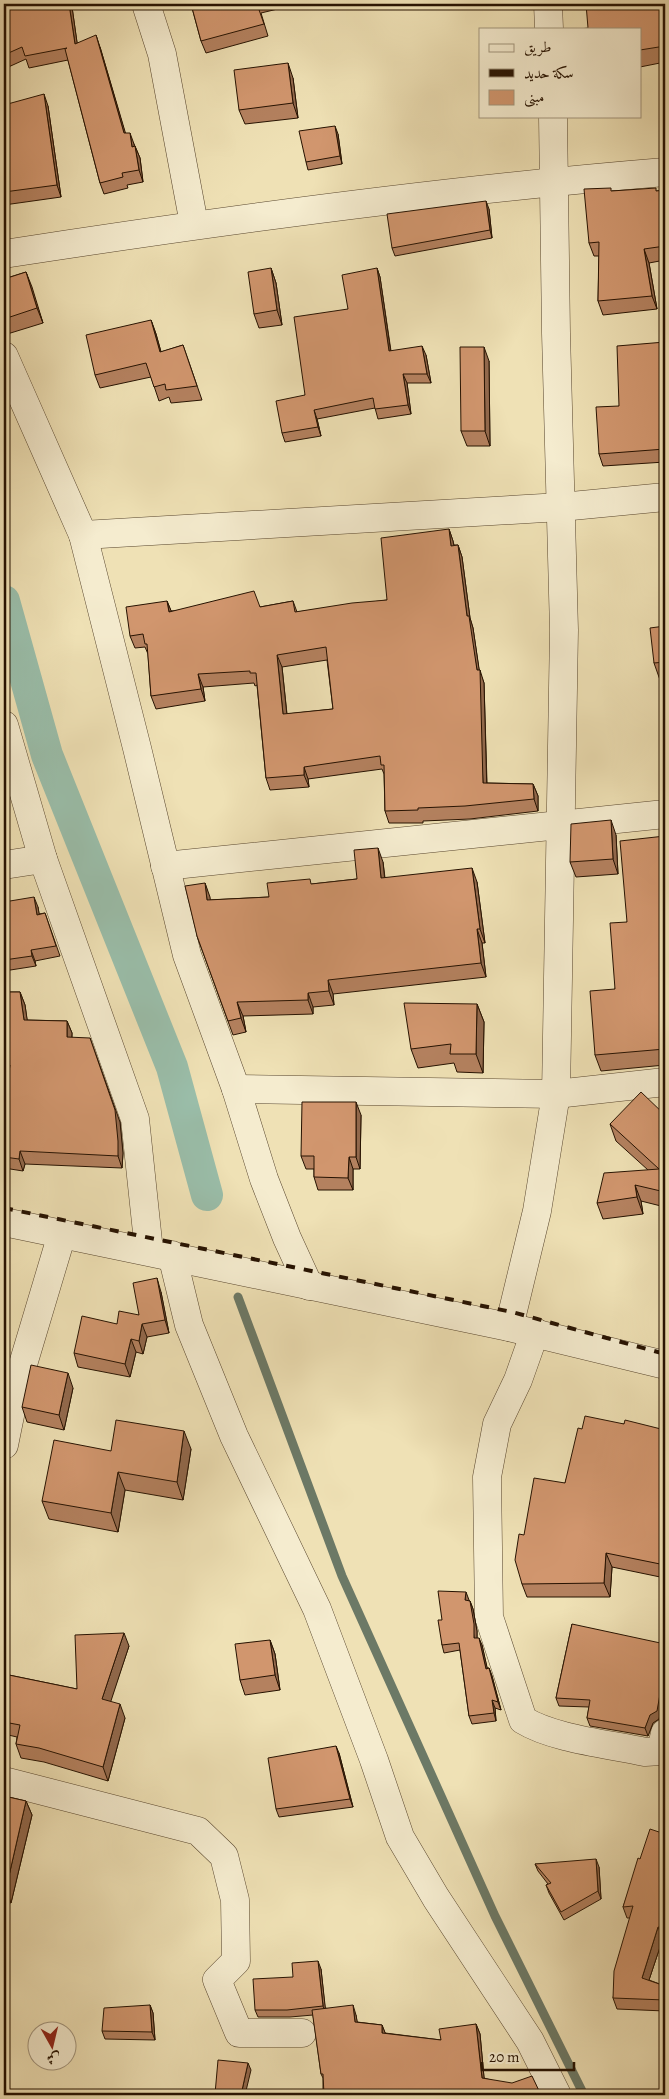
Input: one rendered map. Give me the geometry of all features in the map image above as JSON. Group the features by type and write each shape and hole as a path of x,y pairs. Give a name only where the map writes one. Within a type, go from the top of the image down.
{"street":[{"path":"146,4 162,54 194,224"},
{"path":"548,4 549,28"},
{"path":"553,118 564,630 556,1094 537,1211 522,1329 518,1380 496,1424 487,1477 489,1616 523,1720 535,1728 645,1752 661,1751 665,1733"},
{"path":"4,254 194,224 554,181 665,172"},
{"path":"4,356 82,535 138,748 187,955 236,1089 264,1179 286,1238 309,1286"},
{"path":"82,535 561,507 665,496"},
{"path":"4,725 43,859 135,1119 160,1253 189,1325 234,1436 317,1609 374,1760 400,1837 436,1898 530,2041 557,2095"},
{"path":"165,866 665,814"},
{"path":"4,865 43,859"},
{"path":"236,1089 556,1094 665,1082"},
{"path":"4,1222 522,1329 665,1365"},
{"path":"4,1445 15,1391 62,1234"},
{"path":"4,1781 198,1831 224,1856 234,1900 236,1962 217,1980 239,2032 302,2034"}],"building":[{"path":"4,4 69,4 75,44 96,35 124,133 130,133 132,147 135,146 139,170 122,173 123,177 100,183 65,49 67,48 25,56 22,47 4,55"},
{"path":"191,4 257,4 264,24 201,41"},
{"path":"586,4 665,4 665,46 642,50 642,28 588,28"},
{"path":"288,63 293,103 239,110 234,70"},
{"path":"44,94 57,185 4,192 4,105"},
{"path":"335,126 340,156 306,162 299,131"},
{"path":"611,188 611,191 656,188 656,191 665,190 665,246 644,249 652,296 598,301 599,242 589,243 584,189"},
{"path":"486,201 490,230 392,248 387,214"},
{"path":"271,268 277,310 254,314 248,272"},
{"path":"377,268 389,351 422,346 427,374 403,374 408,405 375,409 373,398 314,410 318,427 282,433 276,401 305,395 294,317 348,309 342,275"},
{"path":"26,272 37,308 4,319 4,279"},
{"path":"151,320 160,352 183,345 197,386 166,390 165,384 154,387 146,363 95,375 86,335"},
{"path":"665,342 665,449 599,454 596,407 619,406 617,346"},
{"path":"460,347 484,347 485,431 461,431"},
{"path":"449,529 451,546 458,545 467,616 469,616 477,670 480,670 483,783 533,784 534,799 465,806 418,808 418,810 385,811 384,765 381,765 380,756 304,767 304,775 266,778 256,673 250,673 250,671 198,674 201,689 151,696 147,644 145,644 143,634 130,636 126,607 167,601 169,612 254,591 260,607 293,601 295,612 352,603 387,600 381,538","holes":["326,647 333,709 283,714 277,655"]},
{"path":"665,626 665,662 654,663 650,628"},
{"path":"611,820 613,859 570,862 571,824"},
{"path":"665,836 665,1049 595,1055 590,991 615,989 610,923 627,922 620,841"},
{"path":"378,848 381,878 472,868 480,929 477,929 481,963 328,980 329,991 308,993 308,1000 237,1002 241,1018 228,1021 197,936 185,886 205,883 207,900 269,897 267,883 310,879 311,884 357,879 354,850"},
{"path":"34,897 37,915 45,913 56,946 31,950 32,956 4,960 4,902"},
{"path":"4,992 20,992 24,1020 67,1021 67,1037 90,1038 115,1110 118,1156 20,1151 19,1159 4,1157 4,1105 10,1065 4,1066"},
{"path":"404,1003 477,1004 476,1054 450,1054 451,1044 411,1049"},
{"path":"641,1092 665,1115 665,1192 635,1185 637,1197 597,1203 604,1173 659,1169 610,1124"},
{"path":"302,1102 356,1102 356,1157 349,1157 348,1178 314,1177 314,1156 301,1156"},
{"path":"157,1278 165,1320 142,1324 139,1341 131,1339 125,1364 74,1353 82,1316 117,1324 119,1311 139,1315 133,1283"},
{"path":"31,1365 68,1373 59,1415 22,1407"},
{"path":"585,1416 624,1424 625,1420 665,1430 665,1565 606,1553 604,1583 522,1584 515,1560 519,1534 524,1535 534,1478 565,1483 578,1428 582,1429"},
{"path":"116,1420 184,1431 177,1482 118,1472 111,1513 42,1501 54,1440 111,1451"},
{"path":"438,1591 466,1592 465,1600 470,1601 474,1624 474,1638 479,1638 486,1669 489,1668 498,1702 492,1700 494,1713 469,1716 459,1643 442,1645 438,1620 442,1620"},
{"path":"572,1624 665,1644 665,1666 657,1711 650,1715 645,1728 587,1718 590,1700 556,1698"},
{"path":"124,1633 102,1699 120,1704 103,1767 39,1748 16,1744 20,1725 4,1722 4,1674 77,1689 75,1635"},
{"path":"270,1640 275,1675 240,1680 235,1644"},
{"path":"336,1746 350,1799 276,1809 268,1758"},
{"path":"4,1796 26,1801 6,1889 4,1888"},
{"path":"650,1829 665,1834 665,1928 658,1927 642,1978 665,1986 665,2000 613,1998 614,1971 633,1906 623,1907 638,1858 640,1859"},
{"path":"596,1859 598,1891 561,1912 546,1885 551,1883 535,1864"},
{"path":"318,1961 323,2006 287,2010 255,2010 253,1979 293,1977 292,1963"},
{"path":"150,2005 152,2032 102,2031 104,2008"},
{"path":"353,2005 355,2022 382,2025 382,2033 441,2040 439,2029 476,2024 482,2078 512,2083 532,2076 541,2095 452,2095 422,2090 421,2095 324,2095 323,2074 321,2074 312,2010"},
{"path":"218,2060 248,2063 241,2095 195,2095 196,2090 215,2094"}],"waterway":[{"path":"4,601 47,755 172,1067 207,1195"},
{"path":"238,1297 342,1576 495,1916 584,2095"}],"railway":[{"path":"4,1208 512,1312 665,1354"}]}
